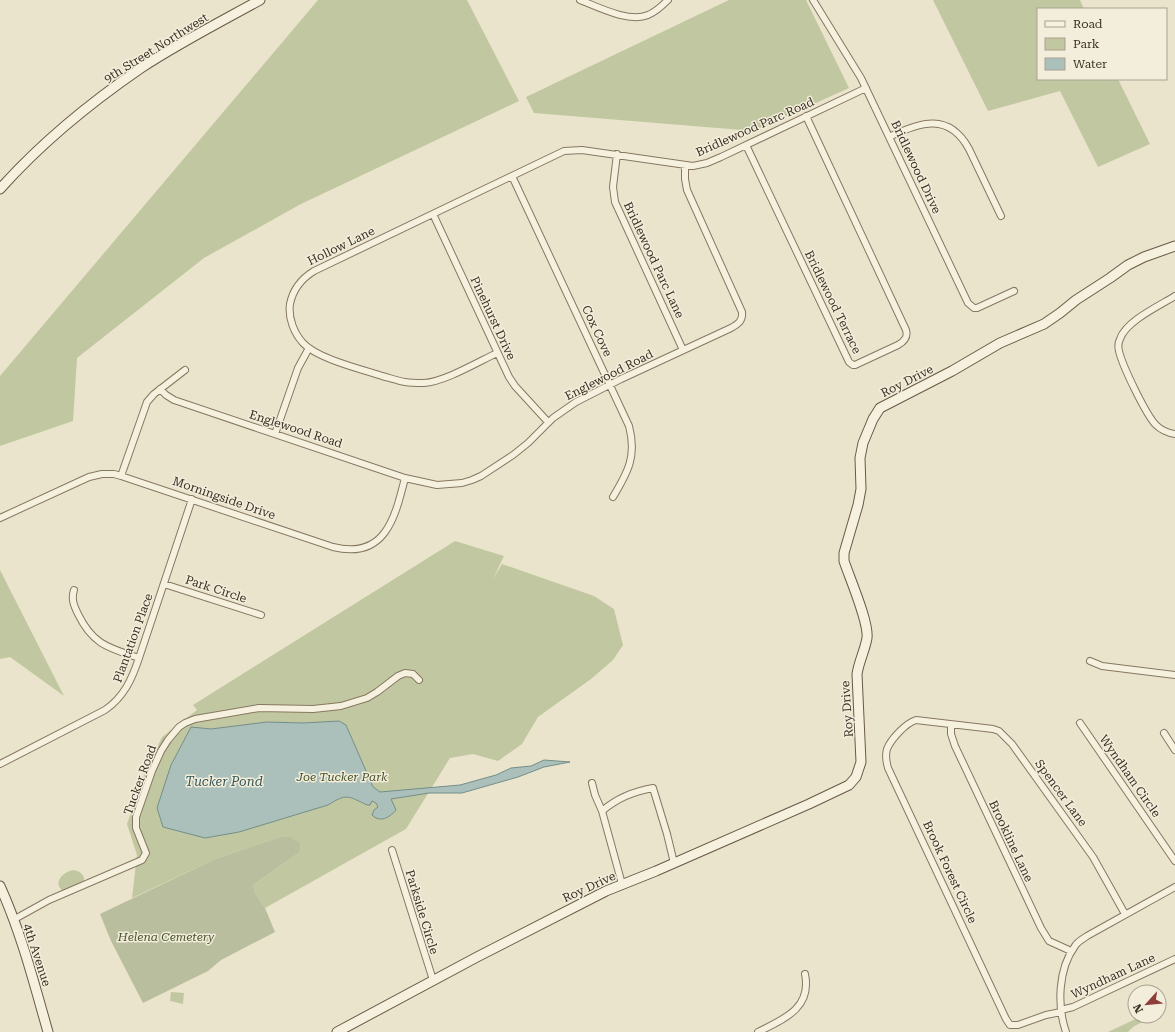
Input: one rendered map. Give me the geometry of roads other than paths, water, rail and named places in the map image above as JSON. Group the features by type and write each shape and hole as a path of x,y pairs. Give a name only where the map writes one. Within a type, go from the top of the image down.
{"street":[{"name":"9th Street Northwest","path":"0,189 63,127 111,89 141,68 174,48 260,0"},
{"path":"580,0 622,15 640,17 652,14 668,0"},
{"name":"Bridlewood Drive","path":"814,0 866,88 968,303 974,308 977,308 1014,291"},
{"name":"Bridlewood Parc Road","path":"512,176 568,150 617,154 693,166 703,164 866,88"},
{"name":"Bridlewood Terrace","path":"746,145 849,362 853,365 903,342 906,338 906,330 806,116"},
{"path":"889,137 908,128 934,123 946,126 957,133 965,142 1001,216"},
{"name":"Bridlewood Parc Lane","path":"617,154 612,187 615,202 683,350"},
{"name":"Englewood Road","path":"160,389 174,400 405,478 436,485 462,484 472,480 481,476 518,451 548,422 576,402 610,384 737,325 740,322 742,316 739,305 689,196 685,179 685,165"},
{"name":"Hollow Lane","path":"497,353 442,378 425,383 404,382 334,360 309,348 298,337 289,313 293,295 301,281 314,271 512,176"},
{"name":"Cox Cove","path":"512,176 629,426 633,444 629,469 613,497"},
{"name":"Pinehurst Drive","path":"433,214 509,377 515,386 548,422"},
{"name":"Roy Drive","path":"337,1032 569,909 622,884 674,863 844,788 853,781 859,770 861,762 857,674 867,633 844,561 844,553 858,505 861,489 860,458 863,444 877,412 884,406 925,386 1000,343 1044,324 1076,300 1128,265 1144,257 1175,246"},
{"path":"1175,296 1128,327 1120,339 1118,348 1120,358 1152,420 1157,426 1175,434"},
{"path":"275,434 298,368 309,348"},
{"path":"121,476 145,406 150,398 160,389 185,370"},
{"name":"Morningside Drive","path":"0,518 89,477 108,474 121,476 192,499 333,547 354,550 375,542 388,528 405,478"},
{"name":"Plantation Place","path":"0,764 91,718 112,705 123,693 130,683 139,658 192,499"},
{"name":"Park Circle","path":"164,584 261,615"},
{"path":"74,590 72,596 73,604 89,633 106,646 139,658"},
{"path":"1090,661 1102,666 1175,675"},
{"name":"Tucker Road","path":"13,920 49,900 142,860 146,853 136,828 136,817 161,751 168,740 185,723 195,719 259,708 322,708 340,706 367,698 401,674 413,674 419,680"},
{"name":"Brook Forest Circle","path":"951,725 919,720 910,722 887,748 886,759 888,768 1008,1022 1012,1025 1018,1025 1041,1016 1061,1011"},
{"name":"Wyndham Circle","path":"1080,723 1175,861"},
{"name":"Spencer Lane","path":"951,725 994,729 1006,736 1093,857 1125,914"},
{"name":"Brookline Lane","path":"951,725 955,746 1041,928 1049,941 1072,951"},
{"path":"1164,733 1175,750"},
{"path":"592,783 594,795 602,811 622,884"},
{"path":"602,811 613,802 624,797 640,790 653,788 674,863"},
{"name":"Parkside Circle","path":"392,850 433,980"},
{"name":"4th Avenue","path":"0,886 29,967 48,1032"},
{"path":"1066,1032 1061,1011 1061,986 1065,967 1076,944 1125,914 1175,887"},
{"name":"Wyndham Lane","path":"1061,1011 1073,1008 1175,959"},
{"path":"758,1032 788,1015 802,1003 806,993 805,974"}],"water":[{"name":"Tucker Pond","path":"339,721 346,725 373,787 380,792 460,785 496,775 511,768 531,766 544,760 570,762 544,767 518,777 462,793 429,793 391,799 396,810 387,817 381,819 378,819 372,815 374,810 378,807 376,803 372,801 370,805 367,805 351,798 344,797 328,805 239,832 205,838 163,827 157,808 171,765 191,727 211,729 267,722 303,723"}],"park label":[{"name":"Joe Tucker Park","path":"342,777"},
{"name":"Helena Cemetery","path":"166,937"}]}
